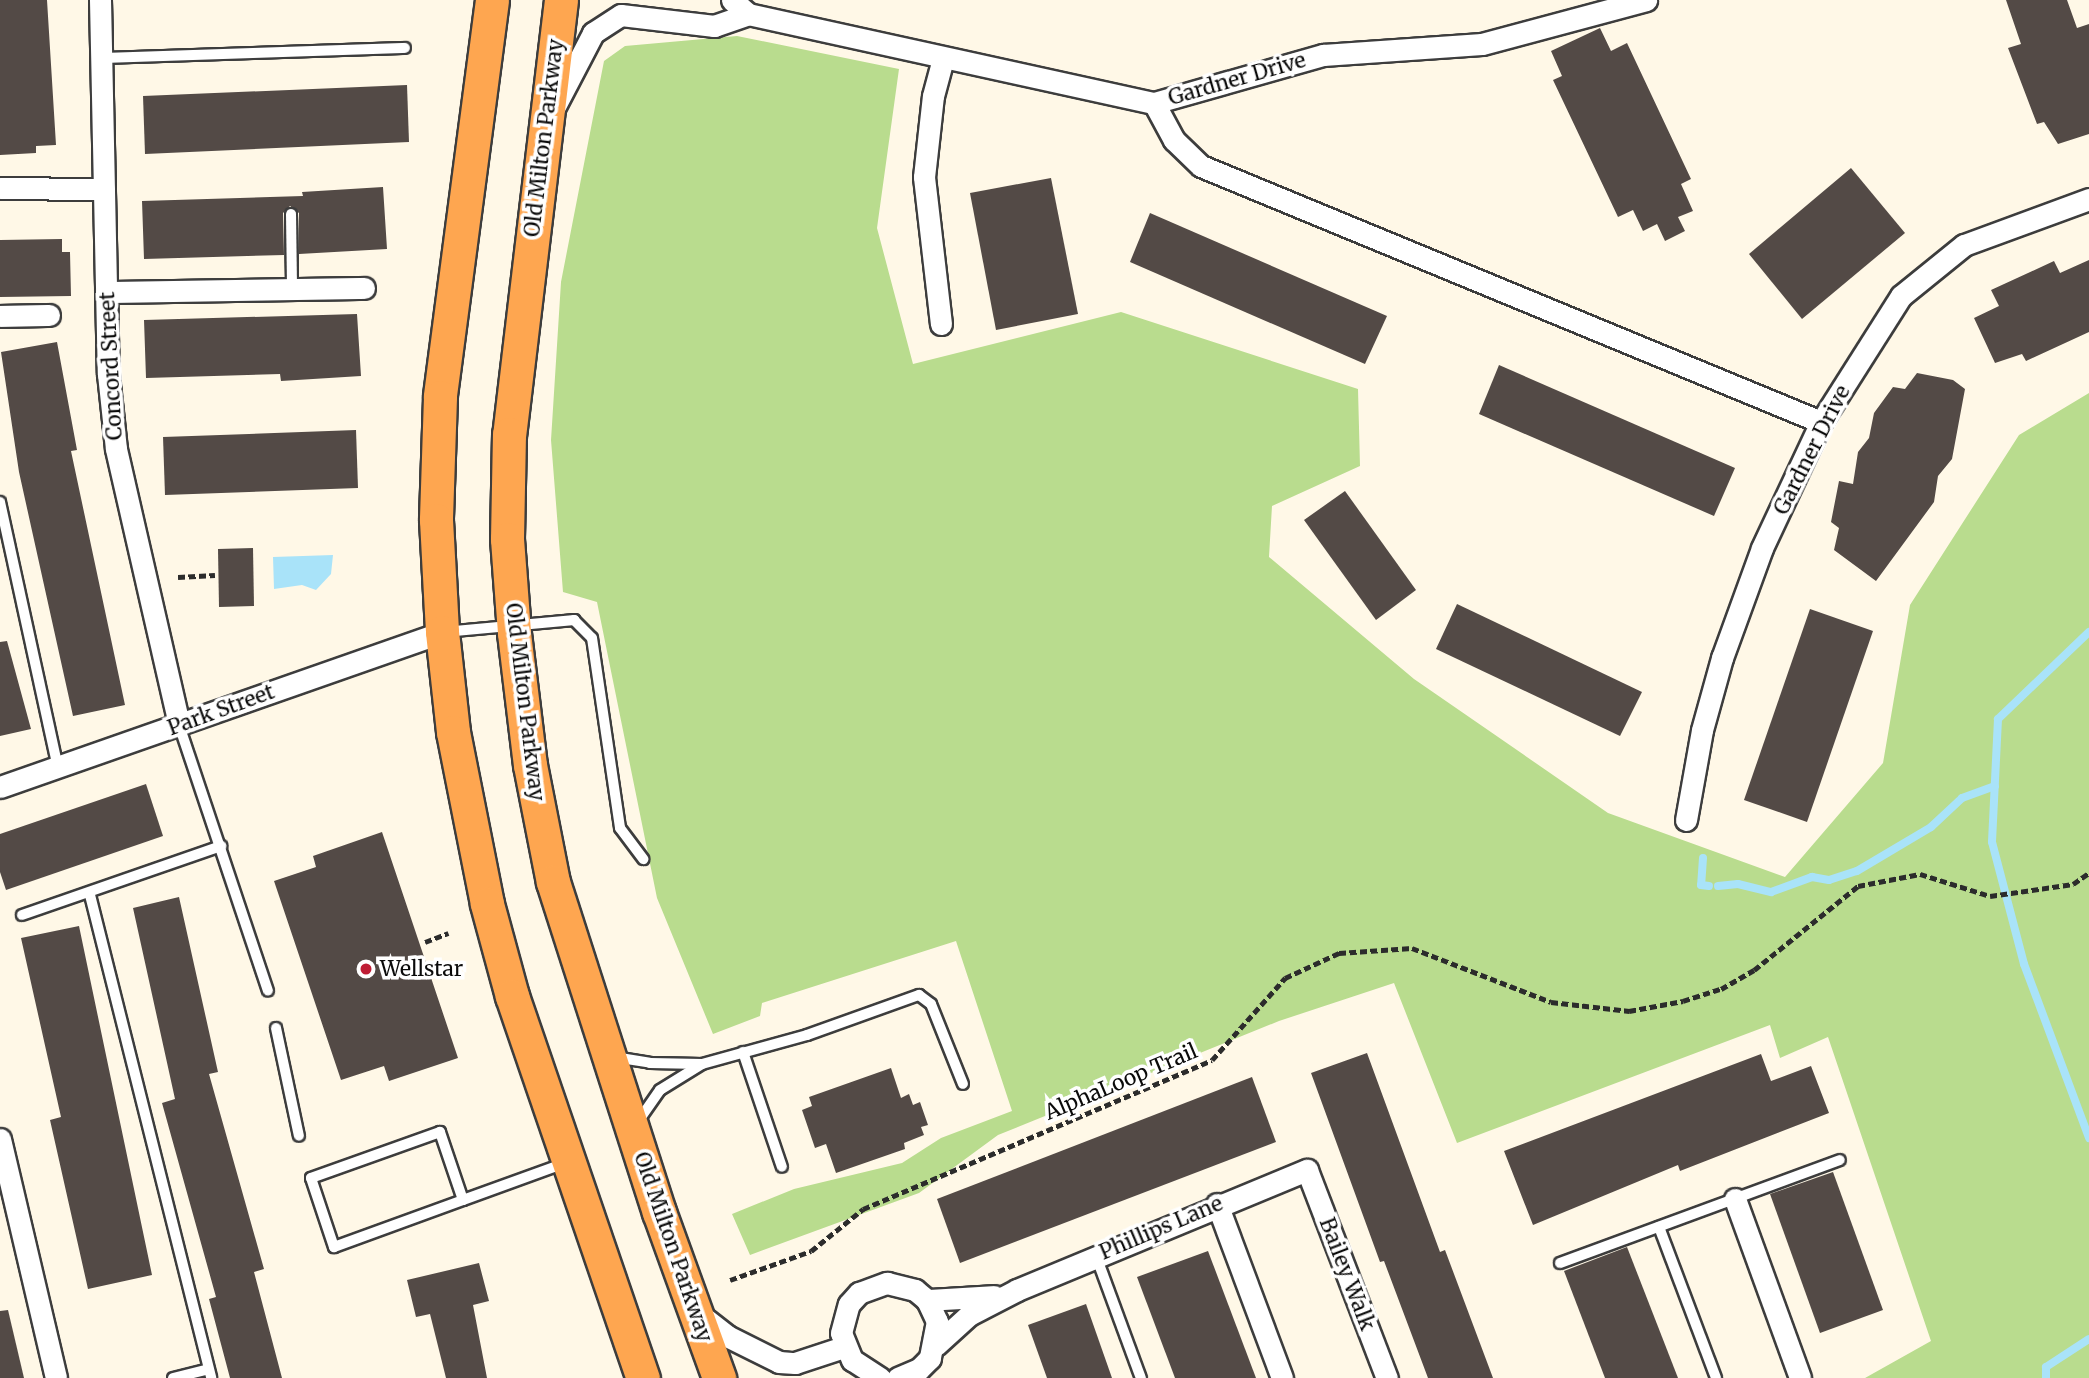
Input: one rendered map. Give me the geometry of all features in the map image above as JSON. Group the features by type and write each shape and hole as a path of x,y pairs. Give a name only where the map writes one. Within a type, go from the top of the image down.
{"highway":[{"path":"492,0 440,397 436,520 442,632 453,732 484,893 512,996 643,1378"},
{"name":"Old Milton Parkway","path":"561,0 509,434 507,539 513,623 530,765 553,882 608,1056 719,1378"}],"street":[{"name":"Concord Street","path":"100,0 106,292 116,449 179,725"},
{"name":"Gardner Drive","path":"545,123 593,33 621,15 714,26 743,4 943,59 1154,103 1323,55 1482,44 1646,0"},
{"path":"941,324 923,177 933,96 943,59"},
{"path":"1154,103 1174,140 1201,166 1821,422"},
{"path":"0,188 104,189"},
{"name":"Gardner Drive","path":"1686,820 1702,730 1722,658 1762,548 1821,422 1901,296 1964,245 2089,199"},
{"path":"106,292 365,288"},
{"path":"0,316 49,315"},
{"name":"Park Street","path":"0,787 442,632"},
{"path":"0,1139 56,1378"},
{"name":"Phillips Lane","path":"898,1378 919,1369 936,1345 969,1315 1017,1290 1217,1204 1307,1170"},
{"name":"Bailey Walk","path":"1307,1170 1388,1378"},
{"path":"1735,1199 1800,1378"},
{"path":"1217,1204 1282,1378"},
{"path":"880,1378 862,1371 844,1348 843,1318 859,1293 880,1284 902,1284 927,1300 937,1321 936,1345"},
{"name":"Phillips Lane","path":"927,1300 968,1300 1017,1290"},
{"path":"694,1309 761,1356 790,1371 844,1348"}],"lane":[{"path":"101,58 405,48"},
{"path":"291,214 292,289"},
{"path":"0,502 58,767"},
{"path":"442,632 513,623 574,620 592,638 620,828 643,859"},
{"path":"179,725 268,991"},
{"path":"22,915 90,895 221,846"},
{"path":"90,895 209,1373 173,1378"},
{"path":"633,1128 660,1090 702,1064 919,995 930,1004 963,1084"},
{"path":"276,1028 299,1136"},
{"path":"743,1052 782,1167"},
{"path":"608,1056 650,1063 702,1064"},
{"path":"463,1200 440,1132 311,1178 334,1247 568,1162"},
{"path":"1560,1263 1840,1160"},
{"path":"1659,1227 1716,1378"},
{"path":"1096,1256 1141,1378"}],"path":[{"path":"178,577 215,575"},
{"name":"AlphaLoop Trail","path":"730,1280 811,1251 863,1209 1212,1060 1285,978 1339,953 1412,948 1551,1002 1629,1011 1684,1001 1721,989 1754,970 1816,916 1857,886 1920,874 1990,896 2073,884 2089,873"},
{"path":"425,942 448,933"}],"green space":[{"path":"737,36 899,69 877,228 913,364 1121,312 1358,389 1360,466 1272,506 1269,557 1414,679 1608,813 1785,877 1883,763 1910,605 2019,435 2089,393 2089,1378 1865,1378 1931,1341 1828,1037 1780,1058 1770,1025 1457,1143 1394,983 1279,1021 998,1135 919,1193 750,1255 732,1214 794,1189 902,1163 941,1138 1012,1111 956,941 762,1003 760,1016 713,1034 657,898 597,602 563,592 551,440 561,282 604,61 625,46"}],"water":[{"path":"333,555 331,574 316,590 302,585 274,589 273,557"}],"building":[{"path":"0,0 47,0 56,145 36,146 36,153 0,155"},
{"path":"2006,0 2067,0 2077,28 2089,24 2089,134 2058,144 2044,122 2037,124 2008,48 2021,44"},
{"path":"1600,28 1611,51 1627,43 1691,179 1681,184 1693,211 1678,217 1685,231 1665,241 1657,224 1643,231 1633,210 1618,217 1553,80 1562,76 1551,51"},
{"path":"407,85 409,142 145,154 143,96"},
{"path":"1851,168 1905,233 1802,319 1749,254"},
{"path":"1051,178 1078,314 996,330 970,193"},
{"path":"383,187 387,249 299,254 299,213 290,206 283,213 284,255 144,259 142,201 303,196 302,192"},
{"path":"1150,213 1387,316 1365,364 1130,262"},
{"path":"62,239 62,252 70,252 71,296 0,297 0,240"},
{"path":"2089,260 2089,332 2026,361 2022,354 1995,363 1974,318 1999,306 1991,290 2054,261 2060,273"},
{"path":"357,314 361,376 281,381 280,374 146,378 144,320"},
{"path":"57,342 77,450 71,451 125,705 73,716 19,472 1,352"},
{"path":"1499,365 1735,468 1714,516 1479,414"},
{"path":"1917,373 1953,380 1965,389 1952,459 1938,476 1934,502 1876,581 1834,550 1839,528 1831,522 1839,481 1853,484 1858,452 1869,438 1874,413 1893,387 1905,389"},
{"path":"356,430 358,488 165,495 163,437"},
{"path":"1345,491 1416,590 1376,620 1304,520"},
{"path":"253,548 254,606 219,607 218,549"},
{"path":"1457,604 1642,692 1620,736 1436,649"},
{"path":"1810,609 1873,631 1807,822 1744,800"},
{"path":"7,641 31,729 0,736 0,642"},
{"path":"146,784 163,836 6,890 0,872 0,834"},
{"name":"Wellstar","path":"382,832 458,1058 389,1081 384,1066 341,1080 274,881 316,867 313,856"},
{"path":"179,897 218,1072 209,1074 264,1269 254,1272 282,1378 230,1378 209,1299 216,1297 162,1103 175,1099 133,908"},
{"path":"79,926 152,1275 88,1289 50,1120 61,1117 21,938"},
{"path":"1367,1053 1440,1252 1445,1250 1493,1378 1428,1378 1384,1261 1380,1262 1311,1073"},
{"path":"1761,1054 1771,1081 1811,1066 1829,1113 1680,1171 1678,1165 1533,1225 1504,1151"},
{"path":"891,1068 901,1098 909,1094 913,1105 920,1102 928,1125 921,1127 924,1135 904,1143 905,1149 836,1173 826,1144 815,1148 802,1110 812,1106 809,1097"},
{"path":"1252,1077 1276,1142 960,1263 937,1199"},
{"path":"1833,1172 1883,1310 1820,1333 1770,1194"},
{"path":"1627,1247 1678,1378 1605,1378 1564,1271"},
{"path":"1208,1251 1256,1378 1175,1378 1137,1277"},
{"path":"479,1263 489,1301 473,1305 487,1378 446,1378 430,1314 416,1317 407,1280"},
{"path":"1086,1304 1112,1378 1047,1378 1028,1325"},
{"path":"8,1310 24,1378 0,1378 0,1311"}],"waterway":[{"path":"2089,632 1998,719 1992,842 2024,964 2089,1138"},
{"path":"1718,886 1738,884 1771,892 1812,877 1829,880 1857,871 1931,827 1962,798 1995,786"},
{"path":"1703,858 1701,885 1709,886"},
{"path":"2046,1378 2046,1367 2089,1339"}],"place":[{"name":"Wellstar","path":"366,969"}]}
